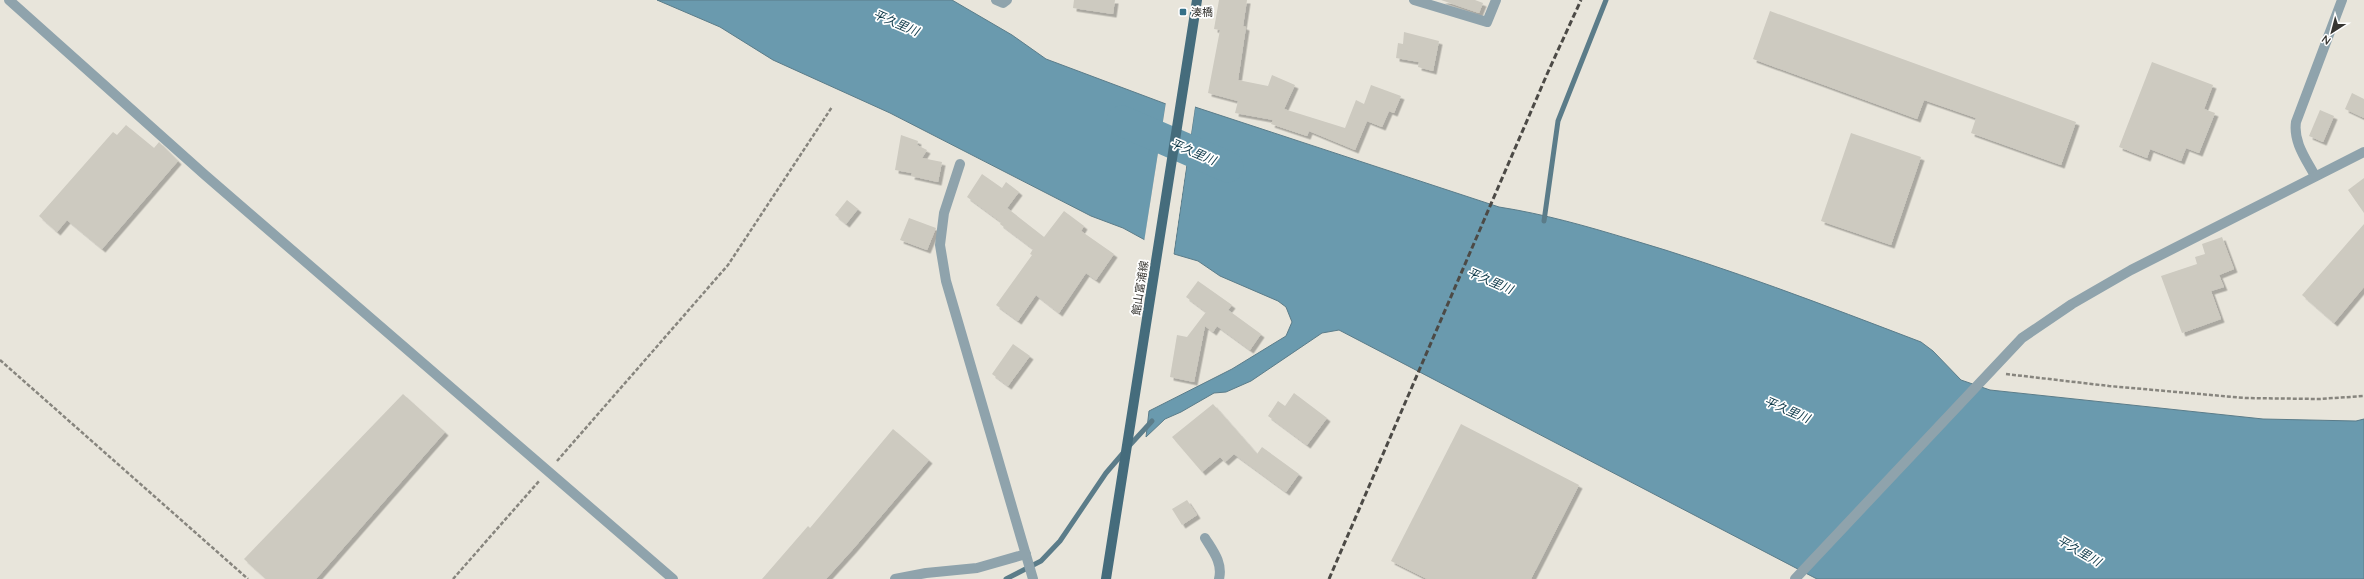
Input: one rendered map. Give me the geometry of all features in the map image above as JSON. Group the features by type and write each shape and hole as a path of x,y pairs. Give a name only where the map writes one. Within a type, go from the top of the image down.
{"main road":[{"name":"館山富浦線","path":"1106,579 1197,0"}],"street":[{"path":"10,0 205,175 673,579"},
{"path":"996,0 1003,3 1007,0"},
{"path":"1414,0 1487,22 1496,0"},
{"path":"2315,176 2298,143 2295,130 2296,122 2342,0"},
{"path":"1796,578 2022,338 2072,304 2131,270 2364,152"},
{"path":"960,164 944,213 940,245 946,281 1033,579"},
{"path":"1205,538 1218,559 1220,573 1219,579"},
{"path":"895,579 926,573 977,568 1027,558"}],"path":[{"path":"453,579 728,265 832,107"},
{"path":"0,360 248,579"},
{"path":"1984,377 2013,374 2109,386 2245,398 2319,399 2364,396"}],"water":[{"path":"657,0 952,0 1012,35 1046,59 1166,104 1145,240 1123,228 1091,216 890,113 773,60 720,27"},
{"path":"1195,107 1499,207 1549,217 1703,262 1921,342 1933,351 1961,380 1990,390 2263,419 2356,421 2364,419 2364,579 1817,579 1339,330 1322,333 1251,381 1226,392 1214,393 1181,412 1165,419 1146,437 1149,411 1232,369 1286,336 1292,322 1286,307 1278,301 1220,276 1198,261 1174,254"}],"pier":[{"path":"1166,102 1168,104 1147,241 1144,242"},
{"path":"1195,105 1173,255 1172,253 1193,107"}],"building":[{"path":"1074,0 1115,0 1113,14 1073,8"},
{"path":"1219,0 1247,0 1243,26 1246,27 1238,80 1268,86 1272,75 1295,85 1284,109 1345,128 1356,100 1364,104 1371,85 1401,96 1394,113 1389,111 1382,127 1367,121 1355,150 1309,131 1307,136 1271,124 1273,120 1235,113 1238,101 1208,93 1220,30 1214,29"},
{"path":"1441,0 1475,0 1483,3 1479,13"},
{"path":"1770,11 2076,122 2061,165 1971,133 1976,118 1924,100 1917,119 1753,59"},
{"path":"1404,32 1439,41 1433,71 1418,67 1419,62 1396,58 1398,43 1403,44"},
{"path":"2152,62 2213,85 2204,109 2215,113 2199,153 2186,148 2181,161 2150,149 2147,158 2119,147"},
{"path":"2352,93 2364,99 2364,118 2345,109"},
{"path":"2320,110 2334,116 2323,142 2309,136"},
{"path":"126,125 154,148 159,142 178,161 102,249 67,220 57,232 39,216 113,132 117,135"},
{"path":"1851,133 1921,157 1891,245 1821,221"},
{"path":"901,135 918,141 917,145 927,150 922,158 942,162 938,182 911,176 912,173 895,170"},
{"path":"982,174 1002,188 1006,182 1019,192 1007,208 1044,237 1064,211 1084,226 1081,231 1114,254 1096,280 1086,273 1059,313 1036,295 1018,321 996,305 1032,255 1030,254 1033,249 1000,224 1001,222 967,197"},
{"path":"2364,178 2364,213 2348,190"},
{"path":"847,200 858,209 846,224 835,215"},
{"path":"909,218 936,228 927,250 900,240"},
{"path":"2364,224 2364,287 2334,323 2302,295"},
{"path":"2222,237 2234,269 2219,275 2224,287 2211,291 2221,319 2182,333 2161,276 2197,264 2195,257 2205,254 2202,244"},
{"path":"1198,281 1232,305 1228,310 1261,334 1250,350 1217,326 1213,332 1205,326 1194,382 1170,377 1177,335 1187,337 1206,312 1186,297"},
{"path":"1013,344 1030,356 1008,386 992,374"},
{"path":"1294,393 1327,418 1307,445 1268,416 1278,401 1285,406"},
{"path":"403,394 445,432 316,579 266,579 244,559"},
{"path":"1213,404 1257,454 1262,447 1299,474 1286,492 1234,454 1225,462 1220,457 1202,472 1172,437"},
{"path":"1461,424 1579,485 1531,579 1427,579 1391,561"},
{"path":"893,429 929,460 854,548 826,579 762,579 808,526 810,528"},
{"path":"1187,500 1197,515 1182,525 1172,509"}],"waterway":[{"path":"1544,221 1558,121 1606,0"},
{"name":"平久里川","path":"1122,121 1228,167"},
{"path":"1129,446 1152,421"},
{"path":"1006,579 1041,561 1060,541 1106,473 1124,452"}],"railway":[{"path":"1329,579 1548,72 1581,0"}],"place":[{"name":"湊橋","path":"1183,12"}]}
